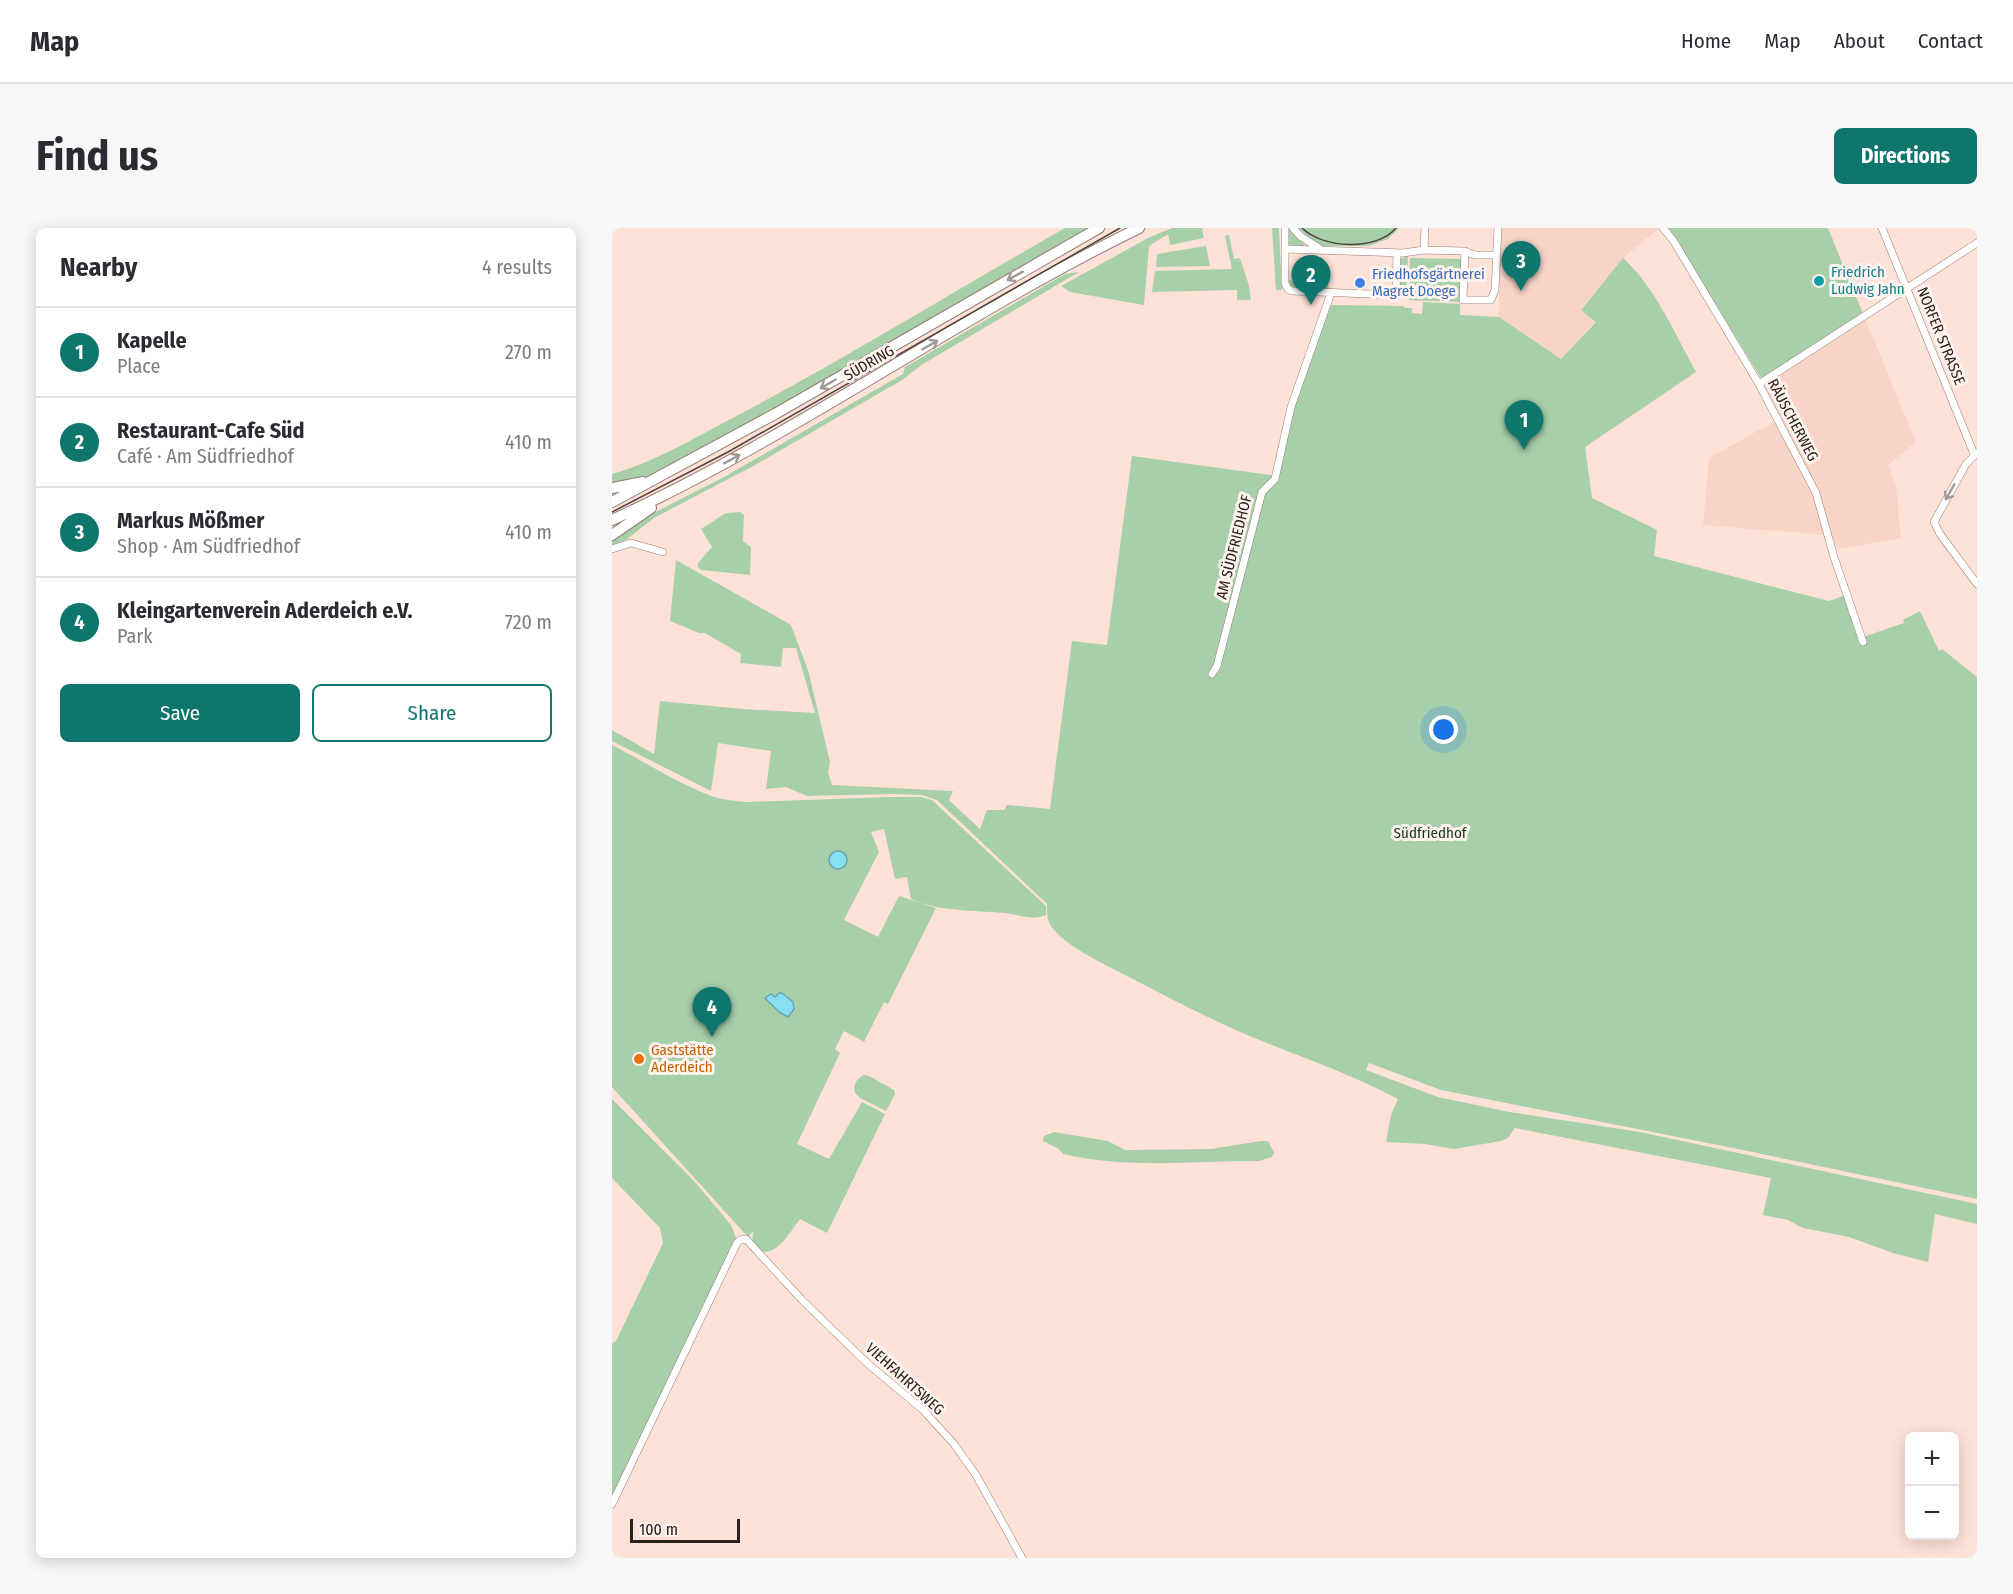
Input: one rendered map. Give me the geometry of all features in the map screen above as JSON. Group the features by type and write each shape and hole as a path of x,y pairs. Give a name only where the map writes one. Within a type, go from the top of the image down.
{"main road":[{"name":"SÜDRING","path":"612,502 775,414 1099,228"},
{"name":"SÜDRING","path":"612,520 681,487 1073,260 1139,228"},
{"path":"612,488 658,478"},
{"path":"612,535 681,487"}],"street":[{"path":"1285,228 1285,283 1292,291 1396,295 1397,253"},
{"path":"1293,228 1309,243 1324,250"},
{"path":"1424,250 1425,228"},
{"path":"1465,251 1463,300 1485,301 1494,297 1498,228"},
{"name":"RÄUSCHERWEG","path":"1663,228 1759,384 1816,493 1834,557 1863,642"},
{"name":"NORFER STRASSE","path":"1882,228 1976,454"},
{"path":"1759,384 1977,243"},
{"path":"1285,249 1397,253 1424,250 1465,251 1475,255 1497,255"},
{"name":"AM SÜDFRIEDHOF","path":"1212,674 1232,611 1262,492 1275,479 1291,407 1331,293"},
{"path":"1976,454 1966,464 1935,518 1935,525 1977,584"},
{"path":"612,549 625,543 636,543 663,552"},
{"name":"VIEHFAHRTSWEG","path":"612,1504 737,1243 745,1239 802,1300 867,1363 923,1410 954,1444 976,1475 1022,1558"}],"shaded area":[{"path":"1501,228 1658,229 1623,258 1581,309 1596,321 1561,359 1499,317"},
{"path":"1865,318 1916,442 1888,465 1896,487 1901,538 1839,549 1826,535 1703,525 1709,458 1775,421 1765,391 1765,383"}],"green space":[{"path":"1065,228 1091,228 820,383 612,498 612,474 663,454 785,390"},
{"path":"1172,228 1202,228 1204,238 1170,245 1168,234 1149,246 1144,305 1070,292 1061,286 1150,237"},
{"path":"1272,228 1279,228 1282,290 1276,290"},
{"path":"1286,228 1291,228 1305,246 1287,243"},
{"path":"1298,228 1399,228 1388,239 1369,246 1323,246"},
{"path":"1669,228 1828,228 1863,314 1764,379 1761,378"},
{"path":"1229,235 1234,259 1240,258 1251,300 1237,300 1237,290 1152,292 1155,271 1232,269 1225,236"},
{"path":"1206,246 1210,266 1156,267 1157,254"},
{"path":"1408,256 1406,292 1398,286 1400,259"},
{"path":"1410,258 1461,259 1460,302 1409,300"},
{"name":"Südfriedhof","path":"1623,258 1655,297 1696,372 1585,447 1592,498 1657,530 1654,556 1829,601 1846,595 1860,638 1904,623 1903,620 1920,611 1939,651 1942,649 1977,677 1977,1199 1441,1090 1369,1063 1366,1070 1438,1097 1509,1112 1640,1132 1977,1204 1977,1224 1935,1214 1928,1262 1893,1253 1849,1237 1803,1228 1788,1220 1763,1215 1771,1178 1515,1128 1508,1138 1501,1141 1454,1149 1425,1144 1386,1142 1391,1115 1398,1099 1350,1076 1212,1019 1074,947 1051,926 1047,904 937,800 922,795 891,794 807,796 786,787 766,789 771,751 718,743 711,791 612,741 612,730 654,754 660,701 815,713 796,648 783,648 781,667 740,663 741,654 705,633 699,633 670,621 676,560 791,625 808,670 830,762 828,772 832,785 953,791 949,800 980,829 987,810 1004,810 1007,805 1050,809 1072,641 1107,645 1132,456 1278,476 1292,411 1330,305 1403,306 1412,308 1412,313 1422,314 1423,302 1460,304 1460,315 1499,317 1561,359 1596,322 1581,310"},
{"path":"1079,272 923,364 902,380 755,465 654,518 627,539 612,547 612,539 636,522 724,477 903,374 905,367 1065,274"},
{"path":"1288,280 1294,283 1328,285 1329,289 1292,287"},
{"path":"740,512 744,515 743,541 751,547 750,575 701,570 698,563 712,547 701,529 726,513"},
{"path":"612,745 688,786 726,800 747,802 921,797 932,800 1046,906 1046,915 1031,917 957,910 911,899 907,877 895,879 884,829 871,832 879,852 844,920 878,937 899,896 936,908 888,1004 884,1002 864,1042 844,1031 835,1049 840,1053 797,1144 829,1159 862,1102 885,1114 827,1233 800,1219 785,1239 773,1250 766,1252 759,1250 752,1245 753,1231 748,1237 612,1087"},
{"path":"864,1075 894,1090 895,1094 886,1111 860,1098 855,1093 856,1082"},
{"path":"612,1099 695,1182 731,1225 736,1238 612,1499 612,1343 616,1341 663,1243 660,1228 612,1178"},
{"path":"1054,1132 1108,1141 1125,1150 1211,1149 1268,1141 1274,1152 1272,1157 1259,1161 1136,1163 1087,1159 1063,1154 1059,1149 1043,1141 1044,1136"}],"water":[{"path":"838,851 844,854 847,860 844,866 838,869 832,866 829,860 832,854"},
{"path":"779,993 793,1002 794,1009 788,1017 779,1012 765,998 771,994 775,997"}],"tram line":[{"path":"612,512 728,452 1120,228"},
{"path":"1302,228 1323,240 1350,244 1376,241 1396,228"}],"place":[{"name":"Friedrich Ludwig Jahn","path":"1819,281"},
{"name":"Friedhofsgärtnerei Magret Doege","path":"1360,283"},
{"name":"Markus Mößmer","path":"1521,291"},
{"name":"Restaurant-Cafe Süd","path":"1311,305"},
{"name":"Kapelle","path":"1524,450"},
{"name":"Kleingartenverein Aderdeich e.V.","path":"712,1037"},
{"name":"Gaststätte Aderdeich","path":"639,1059"}]}
